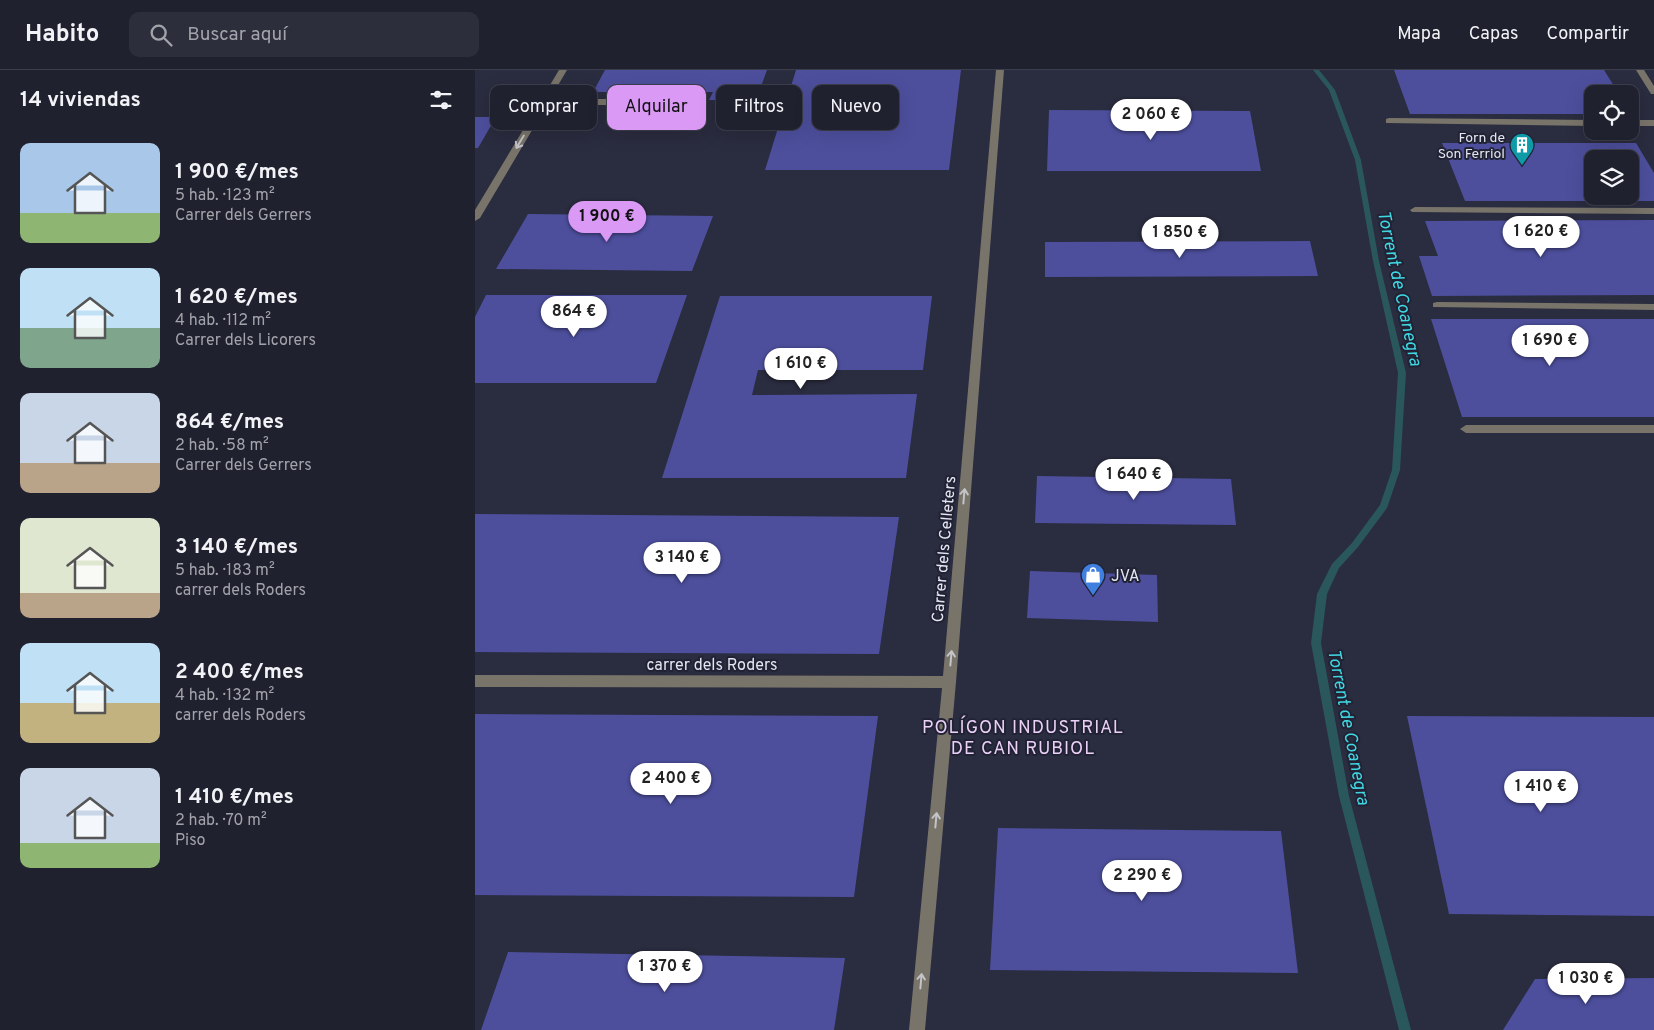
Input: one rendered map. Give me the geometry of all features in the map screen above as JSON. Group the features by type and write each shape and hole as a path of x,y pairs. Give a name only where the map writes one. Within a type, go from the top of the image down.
{"street":[{"path":"554,85 563,70"},
{"name":"Carrer dels Celleters","path":"917,1030 949,682 999,70"},
{"path":"1640,70 1654,92"},
{"path":"1389,121 1584,123"},
{"path":"1639,123 1654,123"},
{"path":"475,218 527,130"},
{"path":"1415,210 1654,211"},
{"path":"1437,305 1654,307"},
{"path":"1466,429 1654,429"},
{"name":"carrer dels Roders","path":"475,681 949,682"}],"building":[{"path":"605,70 767,70 762,85 716,85 716,100 709,100 713,92 706,92 706,85 607,85 607,92 597,92 597,85"},
{"path":"796,70 961,70 949,170 765,170 777,130 802,130 802,85 791,85"},
{"path":"1394,70 1604,70 1613,85 1584,85 1584,114 1410,114"},
{"path":"1049,110 1250,111 1261,171 1047,171"},
{"path":"475,117 490,117 490,127 478,148 475,148"},
{"name":"Forn de Son Ferriol","path":"1442,143 1636,143 1654,173 1654,201 1639,201 1639,150 1584,150 1584,201 1465,201"},
{"path":"528,214 713,216 692,271 496,269"},
{"path":"1654,220 1654,295 1432,296 1419,256 1438,256 1425,221"},
{"path":"1310,241 1318,276 1045,277 1045,242"},
{"path":"486,295 687,295 656,383 475,383 475,317"},
{"path":"720,296 932,296 923,370 758,370 752,395 917,394 906,478 662,478"},
{"path":"1431,319 1654,319 1654,417 1462,417"},
{"path":"1037,476 1231,479 1236,525 1035,523"},
{"path":"475,514 899,517 879,654 475,652"},
{"name":"JVA","path":"1030,571 1157,575 1158,622 1027,618"},
{"path":"475,714 878,716 854,897 475,895"},
{"path":"1407,716 1654,717 1654,916 1449,914"},
{"path":"998,828 1281,831 1298,973 990,970"},
{"path":"508,952 845,958 834,1030 481,1030"},
{"path":"1654,978 1654,1030 1503,1030 1535,979"}],"waterway":[{"name":"Torrent de Coanegra","path":"1316,70 1332,90 1358,160 1376,261 1402,373 1396,470 1384,506 1355,545 1335,566 1322,594 1316,643 1344,796 1405,1030"}],"place":[{"name":"Forn de Son Ferriol","path":"1522,166"},
{"name":"JVA","path":"1093,596"}],"district":[{"name":"POLÍGON INDUSTRIAL DE CAN RUBIOL","path":"1023,738"}]}
